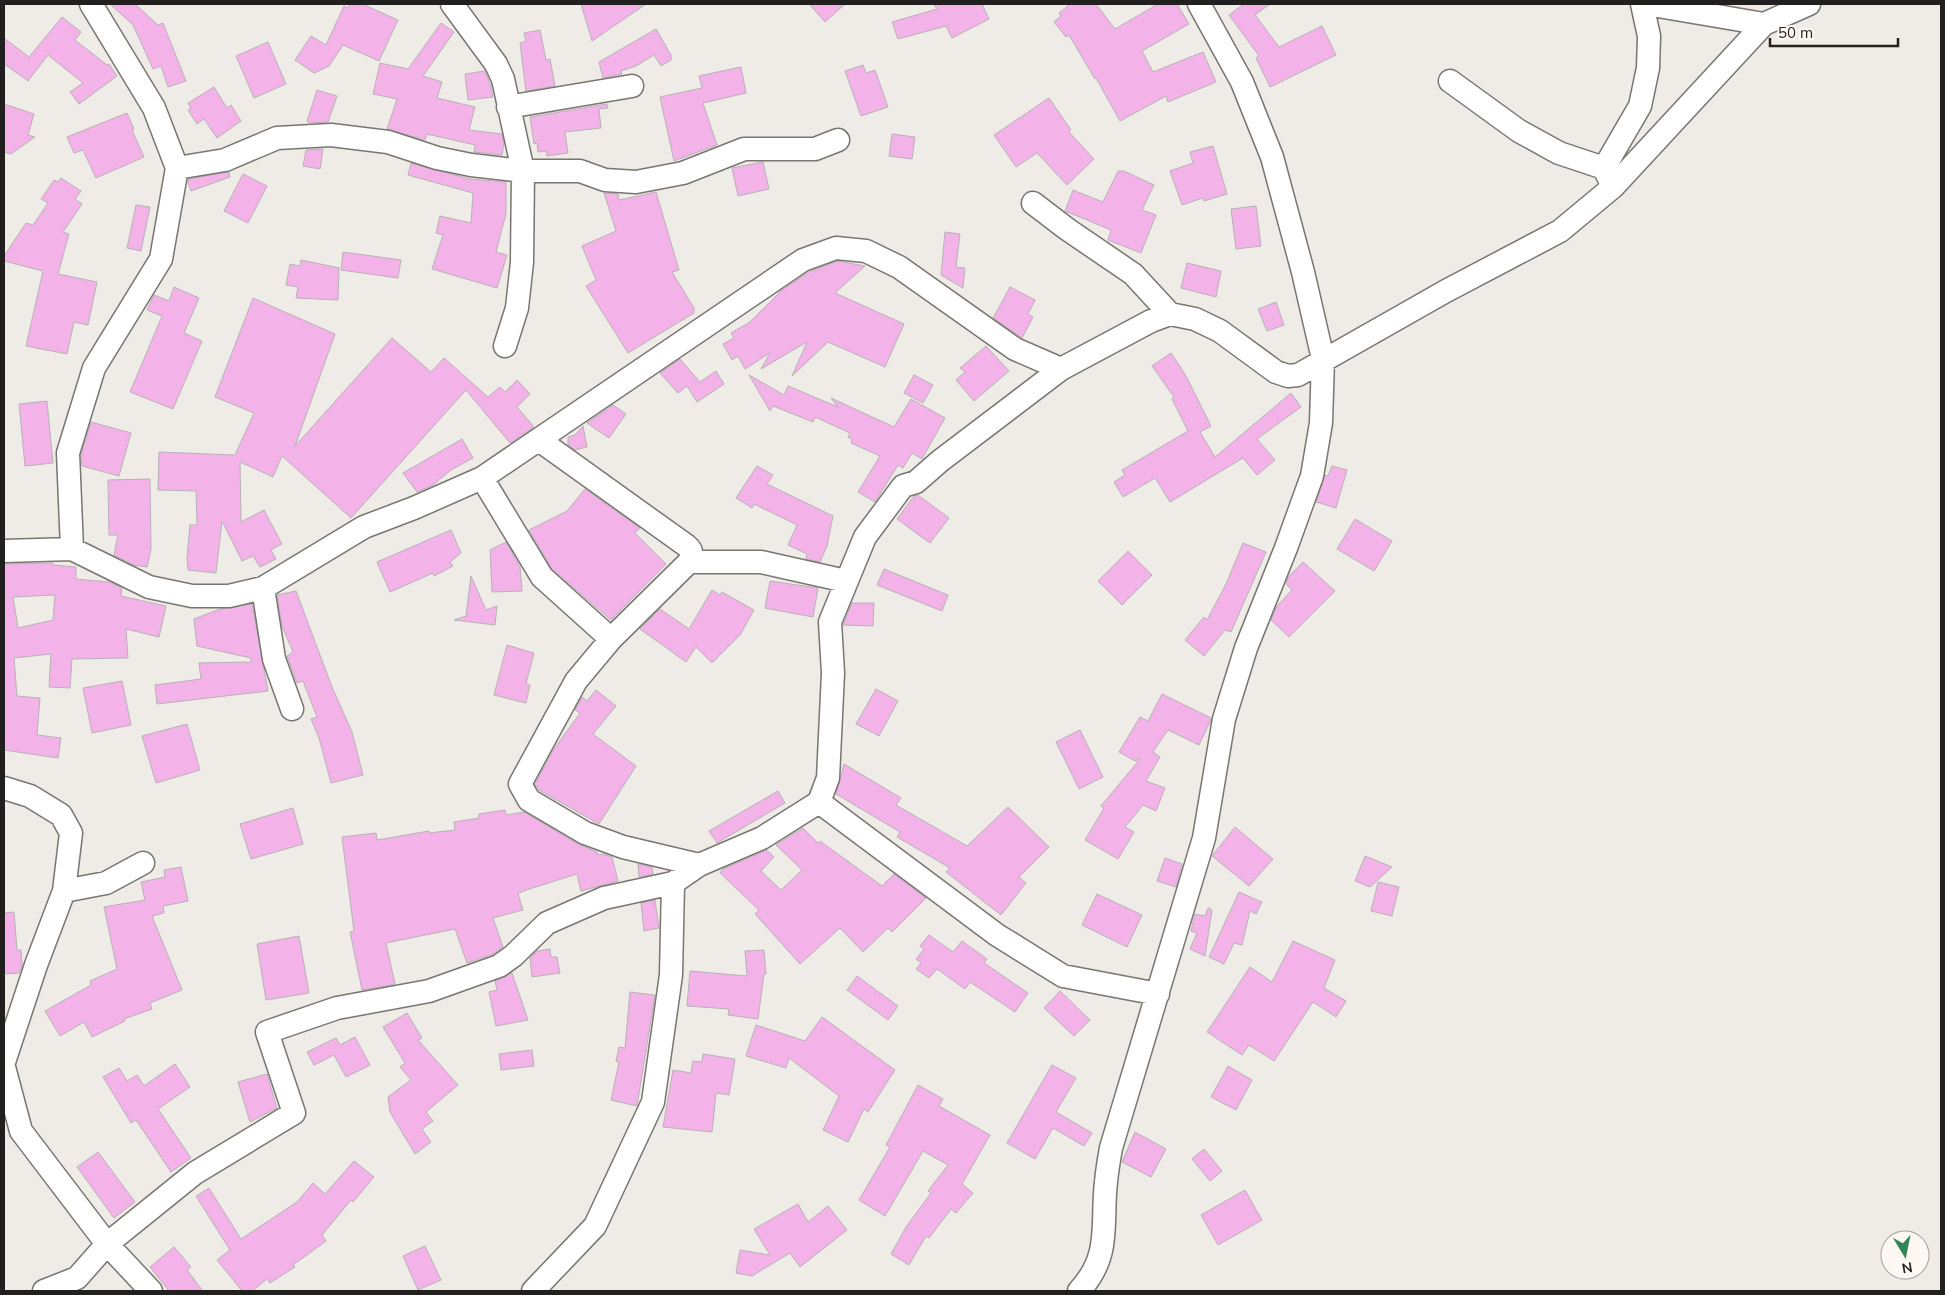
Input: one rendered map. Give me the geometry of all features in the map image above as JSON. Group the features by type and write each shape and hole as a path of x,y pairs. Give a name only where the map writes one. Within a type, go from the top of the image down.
{"street":[{"path":"72,549 68,453 94,368 161,259 177,168 154,108 91,4"},
{"path":"452,4 496,64 502,79 523,171 522,262 517,308 505,346"},
{"path":"1079,1291 1085,1284 1099,1258 1106,1231 1106,1183 1111,1148 1204,838 1224,720 1246,648 1286,548 1312,476 1321,423 1323,359 1304,272 1272,157 1242,82 1199,4"},
{"path":"1608,177 1640,106 1648,68 1649,36 1644,4 1764,24"},
{"path":"44,1291 77,1278 107,1244 196,1173 294,1113 267,1032 337,1008 429,991 499,966 513,956 547,923 604,898 673,884 699,865 762,838 819,802 828,778 833,673 830,622 865,537 903,486 916,482 940,461 1061,368 1151,321 1170,314 1194,319 1220,331 1276,372 1288,376 1298,375 1323,359 1446,291 1560,231 1608,177 1764,24 1809,4"},
{"path":"1450,80 1519,131 1608,177"},
{"path":"508,107 632,86"},
{"path":"177,168 225,160 278,138 331,135 388,142 437,158 523,171 580,171 605,180 636,182 684,173 744,149 815,149 838,140"},
{"path":"1033,203 1067,229 1133,274 1170,314"},
{"path":"4,552 72,549 149,587 192,596 228,596 263,588 364,527 414,508 482,478 803,260 836,248 866,251 899,266 1015,349 1061,368"},
{"path":"539,440 687,546 691,550 692,555 689,562 611,640 576,681 520,784 529,800 585,833 623,847 699,865"},
{"path":"482,478 542,577 611,640"},
{"path":"689,562 761,562 846,581"},
{"path":"263,588 274,659 292,709"},
{"path":"4,788 30,796 61,815 71,834 64,891 36,965 4,1062"},
{"path":"819,802 997,935 1063,976 1158,994"},
{"path":"64,891 106,883 143,863"},
{"path":"533,1291 595,1226 653,1102 671,975 673,884"},
{"path":"4,1067 20,1131 107,1244 151,1291"}],"building":[{"path":"110,4 135,4 158,25 163,23 186,81 168,87 161,66 153,69 133,25"},
{"path":"350,4 362,4 398,20 379,61 343,45 329,66 314,73 295,60 311,36 326,45 344,6 348,8"},
{"path":"581,4 646,4 592,41"},
{"path":"809,4 845,4 825,22"},
{"path":"934,4 982,4 989,19 952,38 946,26 898,39 892,22 937,9"},
{"path":"1070,4 1096,4 1115,29 1158,4 1177,4 1189,24 1142,51 1153,72 1203,52 1216,82 1168,102 1166,96 1120,121 1069,35 1066,37 1054,22 1061,16 1059,13"},
{"path":"1244,4 1270,4 1255,15 1279,47 1322,26 1336,55 1270,87 1256,58 1259,56 1229,15"},
{"path":"62,17 81,32 75,40 107,65 109,64 117,76 79,104 70,92 83,83 48,55 28,81 4,64 4,38 29,57"},
{"path":"441,23 454,32 423,76 442,82 437,98 475,107 469,130 502,134 504,143 502,155 474,152 475,145 427,134 425,140 387,129 397,99 373,94 380,63 408,69"},
{"path":"656,29 671,55 671,60 661,66 654,55 636,66 621,71 622,74 603,78 599,62"},
{"path":"540,30 546,60 550,59 555,86 526,91 520,43 526,41 524,33"},
{"path":"268,42 286,84 254,98 236,56"},
{"path":"863,65 866,73 875,70 888,107 861,116 845,71"},
{"path":"741,67 746,93 703,103 717,145 674,161 660,97 702,88 699,76"},
{"path":"485,71 493,97 468,100 465,74"},
{"path":"214,87 227,108 231,105 241,121 217,138 204,119 197,124 188,110 191,108 188,103"},
{"path":"317,90 337,96 328,122 310,123 307,121"},
{"path":"1049,98 1071,130 1069,132 1094,159 1067,185 1037,153 1016,167 994,135"},
{"path":"4,104 34,114 28,135 35,137 11,154 4,152"},
{"path":"607,104 608,108 599,109 601,128 565,132 568,153 547,156 546,151 538,152 537,143 534,144 530,117"},
{"path":"127,113 144,157 96,178 83,150 74,153 67,137"},
{"path":"892,134 915,137 912,159 889,156"},
{"path":"1213,146 1227,194 1204,201 1203,198 1182,205 1170,171 1193,163 1190,152"},
{"path":"323,149 320,169 303,166 306,150"},
{"path":"763,162 769,189 738,196 732,168"},
{"path":"411,163 470,179 506,182 506,214 496,252 507,255 497,288 432,269 443,235 436,233 440,216 471,223 473,193 408,175"},
{"path":"1118,171 1124,171 1154,185 1142,210 1156,215 1141,253 1108,240 1111,230 1065,211 1073,190 1103,202"},
{"path":"229,172 230,177 191,191 188,179"},
{"path":"243,174 267,186 248,223 224,211"},
{"path":"61,178 81,191 75,199 82,204 63,232 69,234 58,274 97,282 88,325 74,322 67,354 26,346 43,271 4,261 4,256 26,223 33,225 48,203 41,199 54,180 58,182"},
{"path":"656,192 679,270 672,272 694,308 694,313 628,353 586,286 596,280 582,246 616,231 604,193 618,194 619,200"},
{"path":"136,205 150,207 141,251 127,248"},
{"path":"1256,206 1261,246 1236,249 1231,209"},
{"path":"945,232 960,234 956,267 965,268 963,288 941,275"},
{"path":"343,252 401,260 398,278 341,270"},
{"path":"301,260 339,268 338,300 296,298 298,287 286,285 290,264 300,266"},
{"path":"838,261 865,266 835,293 904,324 885,367 828,342 792,376 807,342 761,369 770,353 745,369 738,356 732,360 723,344 734,338 731,333 750,322 782,290 809,272"},
{"path":"1187,263 1221,271 1216,297 1181,288"},
{"path":"174,287 199,298 184,333 202,341 173,409 130,392 162,316 147,310 154,295 169,301"},
{"path":"1010,287 1035,300 1028,314 1033,317 1022,338 993,318"},
{"path":"253,298 335,334 295,446 392,338 431,372 444,358 488,397 500,387 505,392 517,380 530,394 517,407 534,427 510,443 466,390 351,518 282,456 273,477 240,462 241,522 264,510 282,544 271,550 276,559 260,567 253,556 242,561 222,521 216,573 188,570 187,557 190,525 197,525 196,491 158,490 159,452 235,455 254,413 215,397"},
{"path":"1276,302 1284,325 1267,331 1258,309"},
{"path":"986,346 1009,371 974,401 956,380 965,372 960,368"},
{"path":"1171,353 1185,374 1211,426 1200,432 1215,457 1291,393 1301,407 1257,439 1275,460 1257,475 1243,458 1170,502 1155,478 1123,497 1114,482 1125,475 1122,470 1188,431 1172,399 1174,397 1152,366"},
{"path":"680,359 700,382 716,371 724,384 697,402 687,386 678,393 660,373"},
{"path":"749,375 784,395 788,386 838,407 831,398 894,427 911,399 945,418 922,459 912,453 903,468 898,465 875,502 858,492 880,456 851,443 852,439 848,437 850,433 815,417 813,422 773,406 770,411"},
{"path":"914,375 933,385 923,403 904,393"},
{"path":"47,401 53,463 25,466 19,404"},
{"path":"613,405 626,414 609,438 587,423"},
{"path":"91,422 131,433 119,476 82,466 81,455"},
{"path":"583,426 587,447 575,450 568,445 568,437 575,435"},
{"path":"462,439 473,458 451,470 433,485 417,492 403,473"},
{"path":"757,466 773,475 767,484 833,516 827,546 820,562 806,559 807,554 788,545 797,525 754,504 752,508 736,498"},
{"path":"1332,466 1347,470 1336,508 1316,502 1325,475 1328,476"},
{"path":"150,479 151,549 147,567 134,565 114,555 118,535 109,535 108,480"},
{"path":"585,489 640,528 635,533 666,564 611,620 552,569 529,530 567,511"},
{"path":"918,495 949,518 930,543 897,519 914,496"},
{"path":"1355,519 1392,541 1374,571 1337,549"},
{"path":"451,530 461,553 450,562 453,566 434,576 433,573 390,592 377,562"},
{"path":"506,542 520,567 522,591 492,592 490,550"},
{"path":"1243,543 1266,552 1231,632 1225,630 1204,656 1185,640 1204,617 1207,620 1226,584"},
{"path":"1128,551 1152,575 1122,605 1098,581"},
{"path":"1303,562 1335,591 1289,637 1271,620 1277,606 1292,590 1286,584 1288,577"},
{"path":"53,563 53,565 76,567 76,579 109,582 122,588 121,596 166,606 159,637 126,629 128,658 72,659 70,688 49,687 51,654 14,658 17,696 40,698 37,735 61,738 58,758 4,750 4,564","holes":["55,595 53,620 18,628 13,597"]},
{"path":"884,569 948,595 942,611 877,585"},
{"path":"471,576 486,610 497,606 495,625 454,620 466,616"},
{"path":"770,581 818,588 813,617 765,608"},
{"path":"712,590 720,595 722,592 754,610 740,635 712,663 696,647 686,662 640,629 660,609 689,629"},
{"path":"296,591 332,687 352,732 363,775 331,783 319,738 311,719 317,717 303,681 297,683 287,656 293,652 282,626 277,595"},
{"path":"852,603 874,603 873,626 843,625"},
{"path":"252,604 268,691 157,704 155,685 201,679 199,663 251,662 251,658 197,646 194,619 220,609"},
{"path":"507,645 534,653 526,684 530,685 526,703 494,695"},
{"path":"122,681 131,725 92,733 83,688"},
{"path":"876,689 898,701 879,736 856,724"},
{"path":"596,690 616,706 593,734 636,766 599,824 539,790 535,784 554,749 580,713 575,710 582,697 587,701"},
{"path":"1162,694 1211,718 1210,722 1199,745 1168,730 1153,752 1160,757 1146,781 1165,788 1156,811 1143,805 1125,827 1134,832 1118,859 1085,840 1104,808 1101,806 1140,759 1135,761 1119,752 1140,717 1148,721"},
{"path":"187,724 200,770 156,783 142,736"},
{"path":"1080,730 1103,777 1079,789 1056,742"},
{"path":"844,764 901,798 896,805 967,846 1008,807 1049,847 1019,877 1026,883 1001,915 946,872 950,868 897,837 900,832 836,794"},
{"path":"778,791 785,803 717,843 709,831"},
{"path":"293,808 303,844 251,859 240,824"},
{"path":"505,810 506,815 524,812 578,844 597,852 598,855 603,854 612,857 618,881 581,891 577,874 523,891 518,894 523,910 493,918 503,947 493,954 467,963 455,929 386,943 395,984 362,990 350,932 354,931 342,837 376,833 377,840 429,831 429,833 455,830 454,822 479,818 479,814"},
{"path":"1235,827 1273,859 1249,886 1212,856"},
{"path":"803,828 818,843 820,841 882,886 894,874 926,898 892,932 888,928 863,952 840,928 800,964 755,914 759,910 720,873 723,869 767,850 774,857 761,871 781,890 802,870 776,845"},
{"path":"1365,856 1392,867 1370,887 1355,881"},
{"path":"1165,858 1182,864 1176,887 1157,881"},
{"path":"638,864 652,867 653,874 639,877"},
{"path":"181,867 188,901 163,906 164,913 152,916 182,990 150,1003 152,1009 124,1019 125,1021 92,1037 84,1022 60,1036 45,1011 91,985 90,981 117,969 104,907 145,900 141,882 165,877 164,870"},
{"path":"1378,882 1399,887 1392,916 1371,911"},
{"path":"1239,892 1262,902 1256,914 1250,911 1242,945 1234,943 1224,964 1209,957"},
{"path":"1097,894 1142,915 1127,947 1082,925"},
{"path":"655,900 659,928 644,931 641,903"},
{"path":"1208,908 1212,910 1205,956 1190,949 1197,933 1191,931 1195,914 1205,916"},
{"path":"14,912 17,950 21,950 22,966 19,973 4,974 4,913"},
{"path":"929,935 953,952 962,941 987,959 984,963 1028,993 1015,1012 970,982 965,989 937,969 929,978 916,969 921,963 916,959 924,949 920,946"},
{"path":"299,936 309,993 266,1000 257,944"},
{"path":"1293,941 1335,960 1324,988 1346,1001 1336,1017 1313,1002 1274,1061 1249,1045 1242,1055 1207,1032 1250,967 1272,982"},
{"path":"550,949 551,957 557,957 560,973 532,977 530,958 537,951"},
{"path":"764,950 766,974 764,974 758,1019 728,1015 729,1009 687,1006 690,971 747,976 745,951"},
{"path":"512,973 528,1020 496,1026 489,992 497,990 495,981"},
{"path":"857,976 898,1006 888,1020 847,990"},
{"path":"1060,991 1090,1020 1074,1036 1044,1008"},
{"path":"630,992 655,995 637,1106 611,1100 619,1062 616,1061 619,1047 625,1048"},
{"path":"407,1013 422,1038 418,1040 458,1085 426,1112 433,1121 422,1129 431,1142 415,1154 390,1112 388,1097 411,1080 400,1067 405,1063 383,1027"},
{"path":"822,1017 895,1070 868,1112 864,1109 848,1142 823,1130 839,1096 789,1058 786,1068 746,1056 756,1025 805,1041"},
{"path":"355,1037 370,1065 346,1077 334,1055 314,1065 307,1052 336,1038 340,1045"},
{"path":"532,1050 534,1066 501,1070 499,1054"},
{"path":"703,1054 735,1059 729,1095 716,1093 712,1132 663,1127 673,1070 691,1073 693,1061 702,1062"},
{"path":"175,1064 190,1087 158,1109 191,1158 171,1172 136,1120 131,1123 103,1077 119,1068 127,1081 137,1075 144,1086"},
{"path":"1052,1065 1076,1078 1056,1112 1092,1133 1084,1146 1053,1128 1035,1159 1007,1143"},
{"path":"1228,1066 1252,1080 1236,1110 1211,1097"},
{"path":"267,1074 277,1108 250,1122 238,1082"},
{"path":"918,1085 943,1099 939,1106 990,1135 962,1184 973,1193 956,1213 951,1209 929,1238 926,1236 909,1265 891,1254 906,1227 931,1193 928,1191 948,1165 923,1151 885,1216 859,1200 890,1147 886,1145"},
{"path":"1135,1132 1166,1149 1151,1177 1122,1162"},
{"path":"1204,1149 1222,1171 1210,1181 1192,1159"},
{"path":"98,1152 135,1202 114,1218 77,1167"},
{"path":"354,1161 374,1177 353,1202 351,1200 322,1235 326,1241 293,1265 295,1267 270,1283 267,1279 252,1291 242,1291 217,1260 230,1250 196,1196 209,1188 241,1239 297,1202 313,1183 325,1194"},
{"path":"1245,1190 1262,1220 1218,1245 1201,1215"},
{"path":"798,1204 808,1222 828,1206 847,1230 800,1267 790,1253 752,1276 736,1273 740,1250 770,1255 754,1229"},
{"path":"425,1246 441,1280 418,1290 403,1256"},
{"path":"174,1247 191,1267 187,1270 203,1291 169,1291 150,1267"}]}
